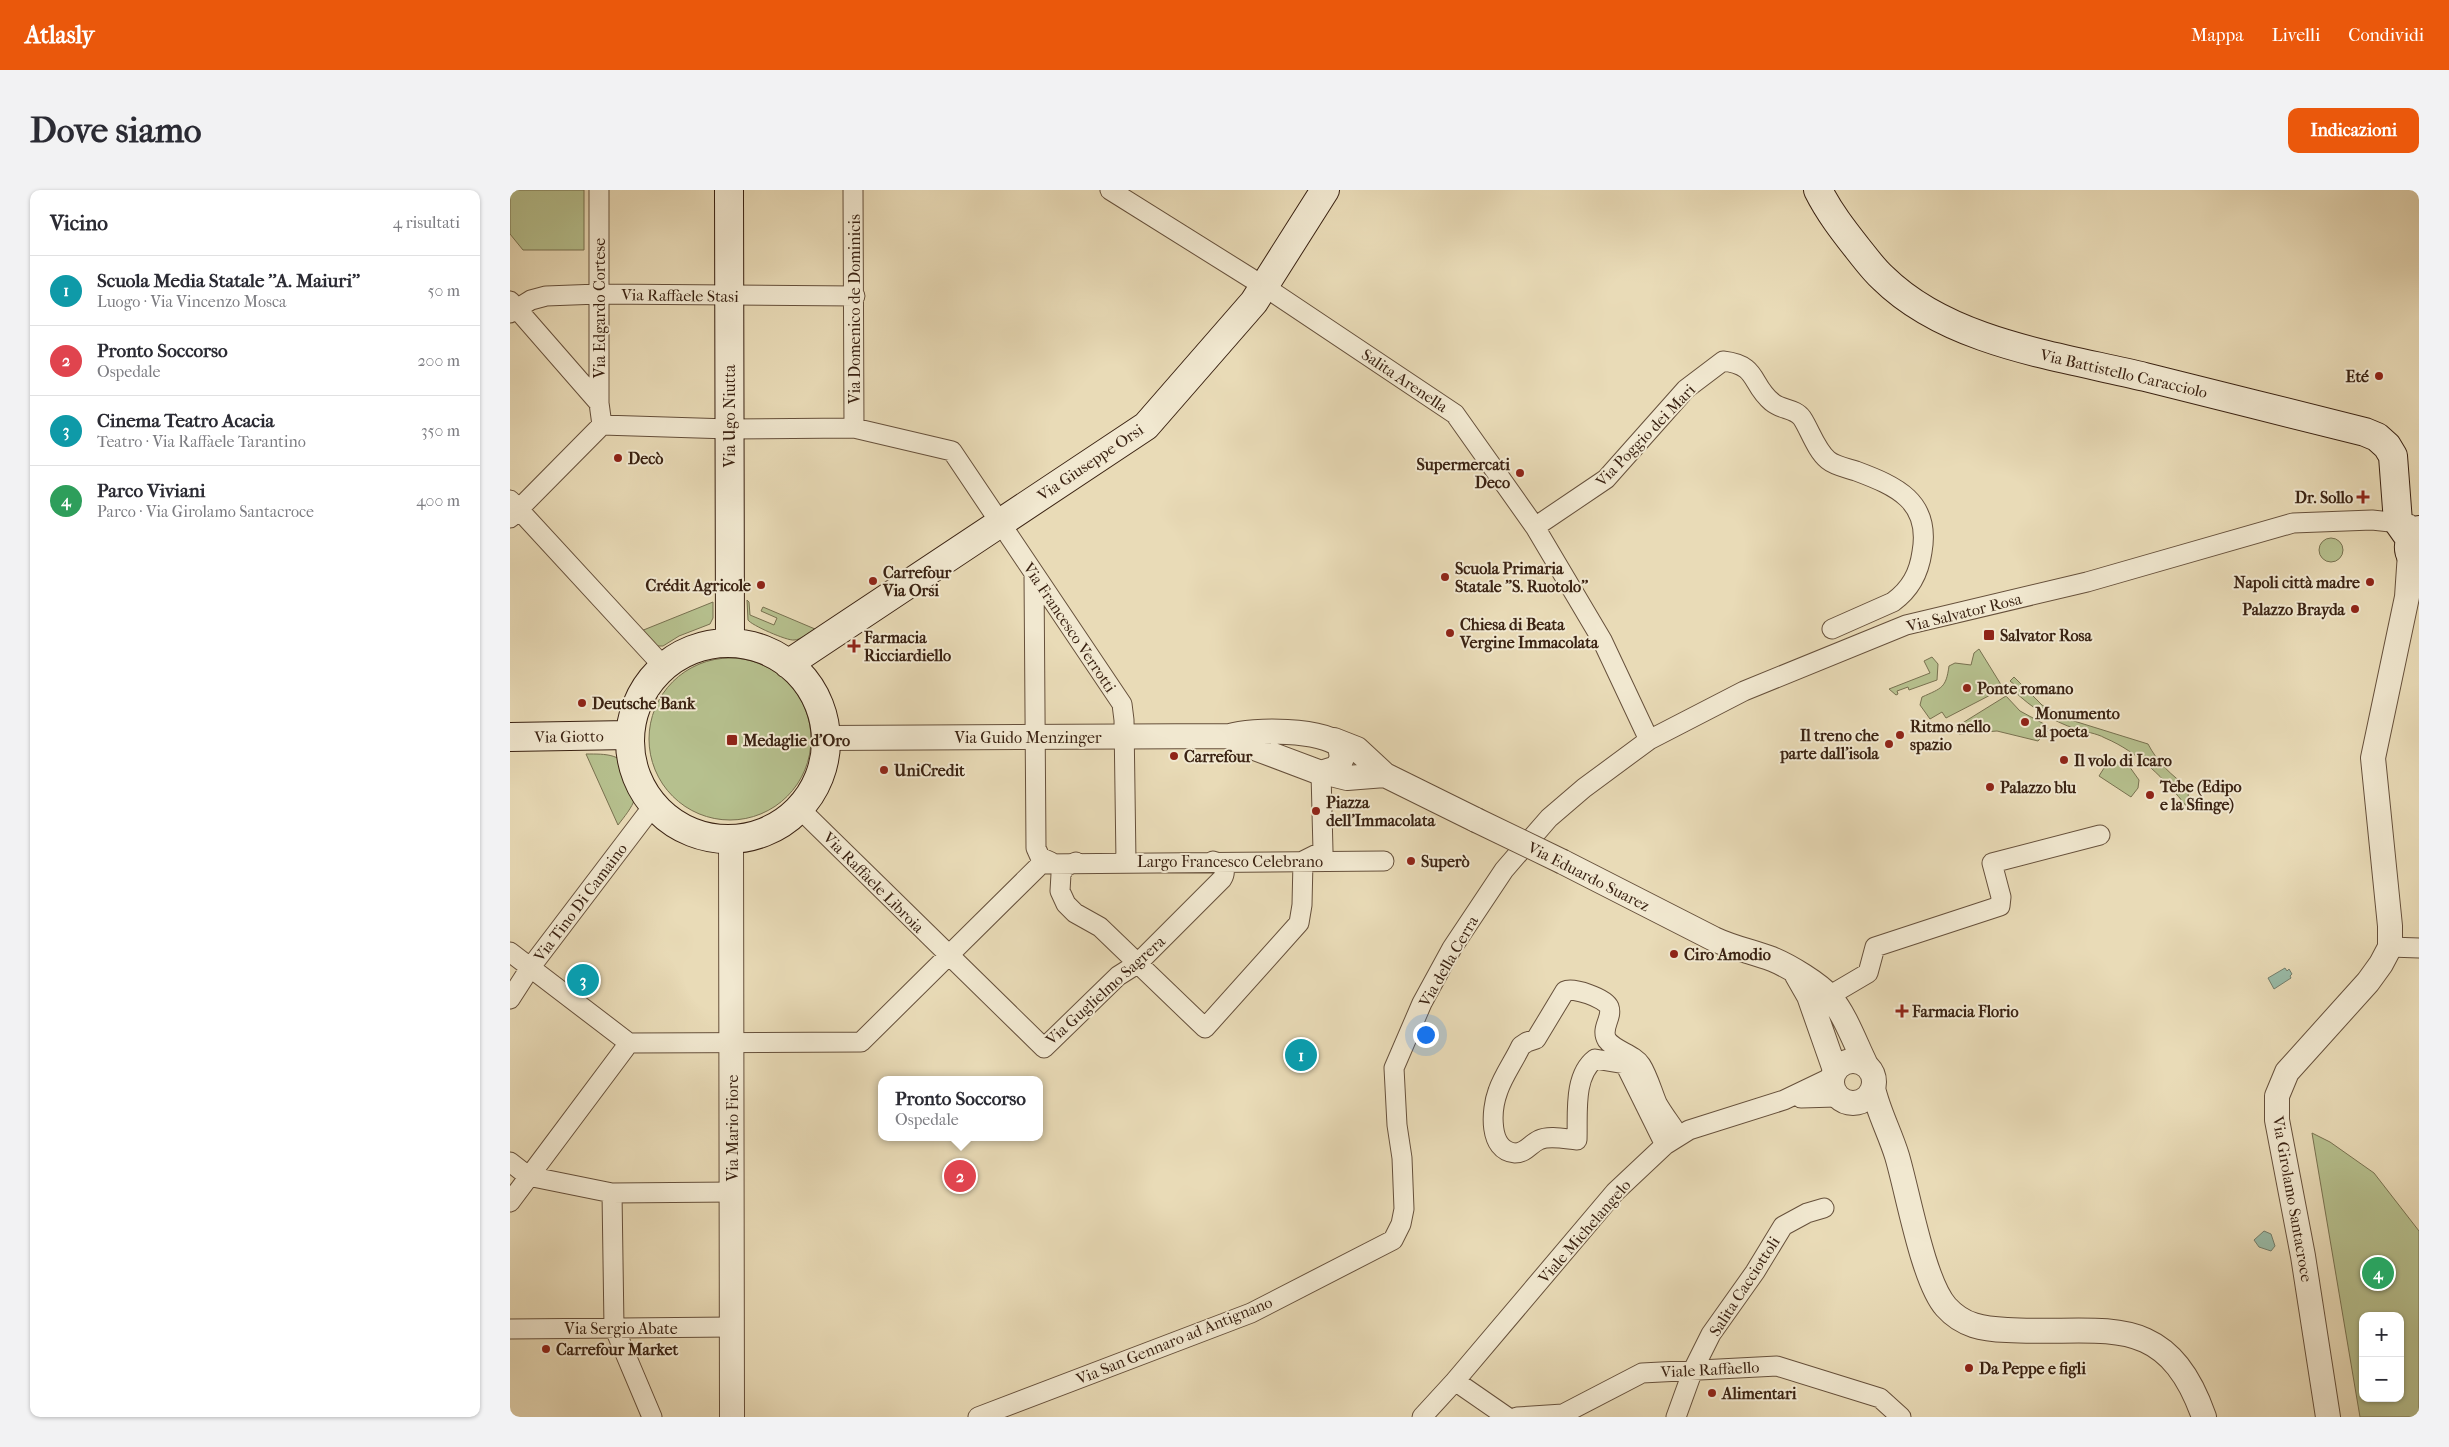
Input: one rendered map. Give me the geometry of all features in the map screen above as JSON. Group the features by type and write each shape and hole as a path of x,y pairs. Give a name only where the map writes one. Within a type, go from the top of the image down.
{"main road":[{"name":"Via Ugo Niutta","path":"729,190 730,642"},
{"name":"Via Giuseppe Orsi","path":"788,664 1146,426 1265,287 1325,190"},
{"name":"Via Battistello Caracciolo","path":"1818,190 1839,226 1882,278 1920,306 1966,331 2012,346 2254,404 2365,432 2377,438 2387,446 2393,456 2413,539"},
{"path":"730,642 756,646 778,656 788,664 799,672 814,692 824,716 827,738 824,767 815,789 800,809 781,825 759,835 731,839 706,838 679,827 653,806 640,788 631,762 629,735 634,710 646,686 663,666 684,652 708,644 730,642"},
{"name":"Via Giotto","path":"510,737 629,735"}],"street":[{"name":"Via Edgardo Cortese","path":"599,190 599,403 602,425"},
{"name":"Via Domenico de Dominicis","path":"853,190 855,296 854,428"},
{"name":"Salita Arenella","path":"1110,190 1265,287 1455,414 1535,527 1602,640 1649,740"},
{"name":"Via Raffaele Stasi","path":"512,307 546,296 599,294 855,296"},
{"path":"512,307 599,403"},
{"name":"Via Poggio dei Mari","path":"1535,527 1606,479 1686,389 1722,361 1740,364 1749,371 1772,402 1801,416 1828,460 1896,488 1922,518 1924,532 1920,568 1913,582 1902,596 1893,602 1832,629"},
{"path":"602,425 513,509 663,666"},
{"name":"Via Francesco Verrotti","path":"602,425 854,428 952,451 1122,704 1125,737 1126,862"},
{"name":"Via Salvator Rosa","path":"1549,818 1584,788 1649,740 1744,692 1906,625 2087,582 2293,523 2372,520 2413,539"},
{"path":"2413,539 2407,597 2374,750 2375,780 2390,926 2390,947 2419,948"},
{"path":"1034,574 1036,848 1040,857 1050,862"},
{"path":"2375,780 2419,589"},
{"path":"1230,736 1243,732 1280,731 1329,739 1358,749 1385,775"},
{"path":"1230,736 1244,744 1321,772 1347,778 1385,775"},
{"name":"Via Guido Menzinger","path":"827,738 1230,736"},
{"path":"1321,772 1308,762 1307,751 1313,742 1329,739"},
{"path":"1076,862 1065,866 1061,874 1060,891 1066,904 1075,913 1100,927 1205,1028 1299,923 1302,904 1303,862 1323,851 1321,772"},
{"name":"Via Eduardo Suarez","path":"1385,775 1563,862 1714,939 1737,949 1771,959 1794,972 1822,1004"},
{"name":"Via Tino Di Camaino","path":"510,999 530,968 653,806"},
{"name":"Via Raffaele Libroia","path":"800,809 948,955"},
{"name":"Via della Cerra","path":"1393,1240 1401,1224 1404,1209 1402,1158 1397,1125 1394,1068 1422,1003 1452,948 1504,870 1549,818"},
{"path":"1822,1004 1868,974 1876,947 2000,906 2001,897 1992,863 2100,835"},
{"name":"Via Mario Fiore","path":"731,839 732,1417"},
{"name":"Largo Francesco Celebrano","path":"629,1043 861,1042 1041,864 1050,862 1384,861"},
{"name":"Via Guglielmo Sagrera","path":"948,955 1044,1048 1118,976 1137,964 1222,879 1224,869 1220,864 1213,862"},
{"name":"Via Girolamo Santacroce","path":"2328,1417 2296,1215 2277,1120 2277,1096 2287,1072 2368,982 2390,947"},
{"path":"510,952 629,1043 510,1202"},
{"path":"1576,989 1604,1001 1609,1006 1610,1015 1604,1029 1606,1038 1610,1043 1640,1063 1672,1140 1625,1064 1595,1059 1588,1064 1579,1085 1577,1140 1539,1140 1527,1150 1517,1153 1502,1148 1496,1140 1493,1128 1498,1092 1521,1046 1536,1040 1565,991 1576,989"},
{"path":"1822,1004 1844,1020 1874,1077 1866,1095 1848,1102 1834,1081 1822,1004"},
{"path":"1834,1081 1847,1061 1855,1060 1866,1065"},
{"name":"Viale Michelangelo","path":"1422,1417 1455,1381 1615,1192 1672,1140 1689,1130 1784,1100 1834,1081"},
{"path":"1866,1095 1894,1148 1933,1285 1939,1298 1957,1317 1980,1329 2031,1332 2116,1330 2131,1334 2162,1350 2177,1364 2195,1391 2204,1417"},
{"path":"510,1162 528,1176 612,1193 733,1192"},
{"path":"612,1193 614,1327 652,1417"},
{"name":"Salita Cacciottoli","path":"1676,1417 1694,1370 1711,1334 1755,1272 1783,1226 1807,1213 1824,1208"},
{"name":"Via San Gennaro ad Antignano","path":"978,1417 1251,1313 1393,1240"},
{"name":"Via Sergio Abate","path":"510,1329 732,1327"},
{"name":"Viale Raffaello","path":"1517,1417 1563,1414 1642,1373 1777,1366 1880,1398 1901,1417"},
{"path":"1455,1381 1507,1417"}],"shaded area":[{"path":"515,190 584,190 584,250 523,250 510,234 510,195"},
{"path":"2331,538 2340,541 2343,550 2340,559 2331,562 2322,559 2319,550 2322,541"},
{"path":"747,600 749,602 750,615 774,625 777,618 761,611 763,607 815,629 797,640 784,638 748,620"},
{"path":"713,602 713,618 710,624 679,636 663,646 657,646 641,631"},
{"path":"1979,649 2002,689 1946,718 1942,712 1930,719 1920,705 1922,697 1942,686 1949,666 1955,663 1971,665 1974,653"},
{"path":"1932,657 1938,664 1937,680 1909,690 1908,687 1897,691 1898,694 1896,695 1889,689 1930,673 1924,661"},
{"path":"730,658 746,660 761,665 775,672 787,682 797,694 804,708 809,723 811,739 809,755 804,770 797,784 787,796 775,806 761,813 746,818 730,820 714,818 699,813 685,806 673,796 663,784 656,770 651,755 649,739 651,723 656,708 663,694 673,682 685,672 699,665 714,660"},
{"path":"2014,677 2042,705 2061,717 2148,744 2166,768 2189,788 2187,807 2170,786 2129,751 2102,736 2059,722 2028,703 2014,691 2015,685 2010,681"},
{"path":"2006,696 2020,711 2044,724 2049,730 2038,741 1997,731 1959,734 1956,727"},
{"path":"586,754 613,756 624,762 632,775 636,792 635,798 630,809 618,825"},
{"path":"2115,762 2129,766 2139,780 2138,788 2131,797 2099,776 2104,768"},
{"path":"2285,968 2287,971 2289,969 2292,974 2291,978 2274,989 2268,978"},
{"path":"2312,1133 2330,1142 2374,1173 2419,1231 2419,1417 2360,1417"},
{"path":"2264,1231 2271,1234 2275,1246 2271,1251 2259,1247 2254,1240"}],"place":[{"name":"Eté","path":"2379,376"},
{"name":"Decò","path":"618,458"},
{"name":"Supermercati Deco","path":"1520,473"},
{"name":"Dr. Sollo","path":"2363,497"},
{"name":"Scuola Primaria Statale ''S. Ruotolo''","path":"1445,577"},
{"name":"Carrefour Via Orsi","path":"873,581"},
{"name":"Napoli città madre","path":"2370,582"},
{"name":"Crédit Agricole","path":"761,585"},
{"name":"Palazzo Brayda","path":"2355,609"},
{"name":"Chiesa di Beata Vergine Immacolata","path":"1450,633"},
{"name":"Salvator Rosa","path":"1989,635"},
{"name":"Farmacia Ricciardiello","path":"854,646"},
{"name":"Ponte romano","path":"1967,688"},
{"name":"Deutsche Bank","path":"582,703"},
{"name":"Monumento al poeta","path":"2025,722"},
{"name":"Ritmo nello spazio","path":"1900,735"},
{"name":"Medaglie d'Oro","path":"732,740"},
{"name":"Il treno che parte dall'isola","path":"1889,744"},
{"name":"Carrefour","path":"1174,756"},
{"name":"Il volo di Icaro","path":"2064,760"},
{"name":"UniCredit","path":"884,770"},
{"name":"Palazzo blu","path":"1990,787"},
{"name":"Tebe (Edipo e la Sfinge)","path":"2150,795"},
{"name":"Piazza dell'Immacolata","path":"1316,811"},
{"name":"Superò","path":"1411,861"},
{"name":"Ciro Amodio","path":"1674,954"},
{"name":"Cinema Teatro Acacia","path":"583,980"},
{"name":"Farmacia Florio","path":"1902,1011"},
{"name":"Scuola Media Statale ''A. Maiuri''","path":"1301,1055"},
{"name":"Pronto Soccorso","path":"960,1176"},
{"name":"Parco Viviani","path":"2378,1273"},
{"name":"Carrefour Market","path":"546,1349"},
{"name":"Da Peppe e figli","path":"1969,1368"},
{"name":"Alimentari","path":"1712,1393"}]}
